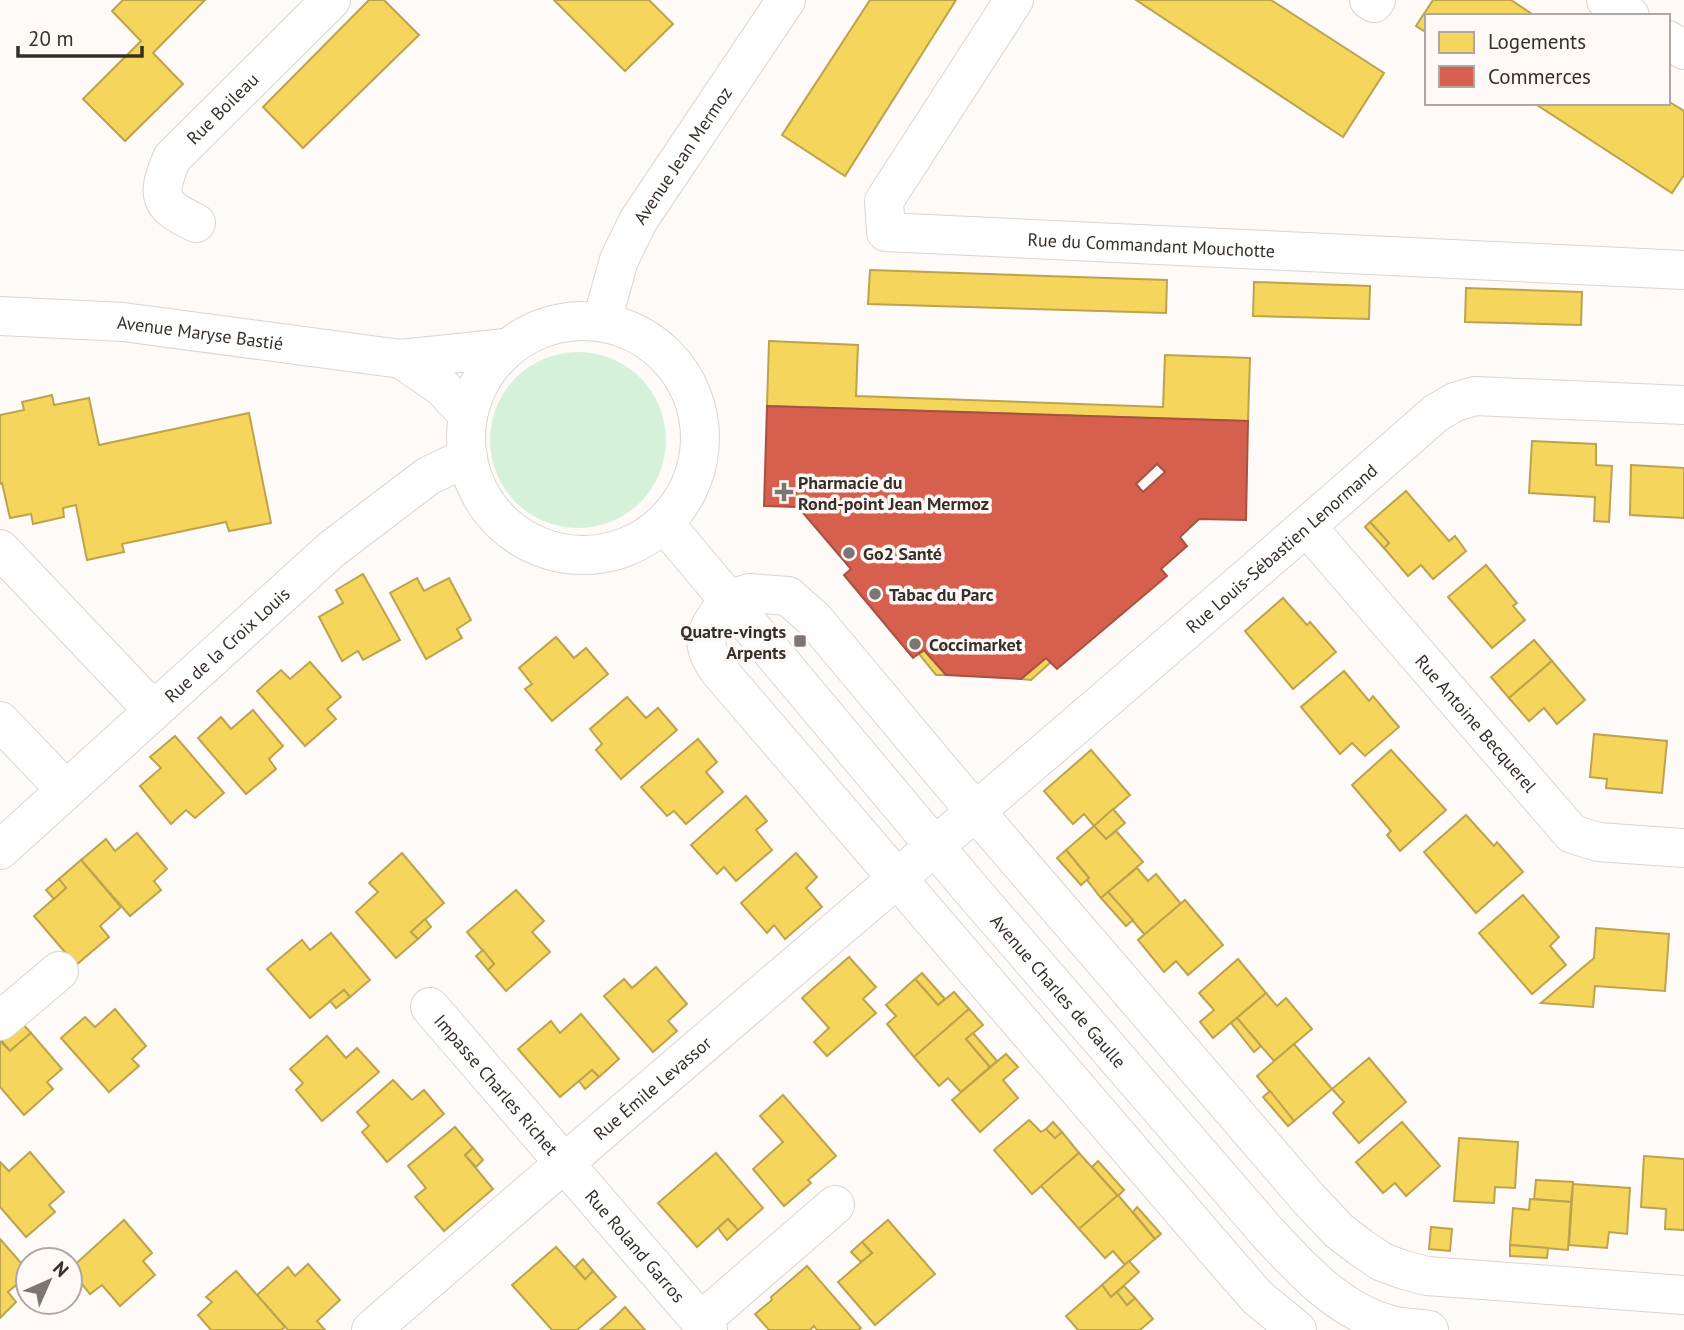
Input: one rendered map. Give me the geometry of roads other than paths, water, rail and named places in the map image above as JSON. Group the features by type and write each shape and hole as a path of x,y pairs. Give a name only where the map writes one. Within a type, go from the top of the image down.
{"street":[{"name":"Rue Boileau","path":"196,223 172,211 162,195 163,180 172,158 331,0"},
{"name":"Avenue Jean Mermoz","path":"602,321 620,260 638,221 786,0"},
{"name":"Rue du Commandant Mouchotte","path":"1014,0 884,201 886,232 1684,270"},
{"path":"1369,0 1374,3 1377,0"},
{"path":"1606,0 1627,14"},
{"name":"Avenue Maryse Bastié","path":"0,316 123,322 401,359 506,348"},
{"path":"568,321 602,321 637,333 667,356 689,386 699,422 699,459 687,494 664,523 638,542 608,552 577,555 546,549 518,535 494,514 477,487 468,457 468,415 482,379 506,348 535,330 568,321"},
{"name":"Avenue Maryse Bastié","path":"401,359 442,387 468,415"},
{"name":"Rue Louis-Sébastien Lenormand","path":"936,847 1436,413 1455,402 1475,396 1684,405"},
{"name":"Rue de la Croix Louis","path":"0,850 332,549 428,476 468,457"},
{"name":"Avenue Charles de Gaulle","path":"664,523 936,847 1306,1274 1350,1308 1391,1325 1429,1330"},
{"name":"Rue Antoine Becquerel","path":"1307,527 1572,834 1598,842 1684,848"},
{"path":"0,549 153,710"},
{"path":"1297,1330 1251,1290 711,660 705,646 706,632 729,599 750,593 788,596 814,619 1308,1198 1339,1231 1371,1255 1382,1262 1427,1276 1684,1295"},
{"path":"0,721 66,790"},
{"name":"Rue Émile Levassor","path":"370,1330 936,847"},
{"path":"0,1021 59,971"},
{"name":"Impasse Charles Richet","path":"430,1007 565,1161"},
{"name":"Rue Roland Garros","path":"565,1161 704,1326"},
{"path":"704,1326 835,1205"}],"place":[{"name":"Pharmacie du Rond-point Jean Mermoz","path":"784,492"},
{"name":"Go2 Santé","path":"849,553"},
{"name":"Tabac du Parc","path":"875,594"},
{"name":"Quatre-vingts Arpents","path":"800,641"},
{"name":"Coccimarket","path":"915,644"}]}
